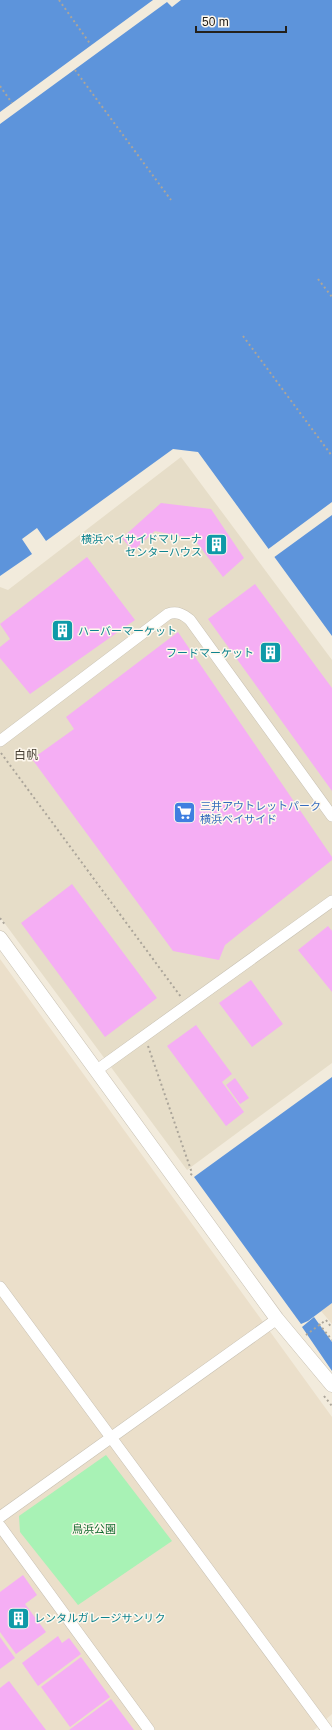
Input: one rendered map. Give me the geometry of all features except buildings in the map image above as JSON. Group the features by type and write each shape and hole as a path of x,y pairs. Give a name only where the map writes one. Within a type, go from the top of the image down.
{"street":[{"path":"0,741 168,614 183,614 190,620 332,816"},
{"path":"97,1070 332,900"},
{"path":"0,938 277,1319 332,1385"},
{"path":"0,1287 328,1730"},
{"path":"0,1517 277,1319"},
{"path":"0,1526 149,1730"}],"path":[{"path":"59,0 92,45"},
{"path":"75,70 171,200"},
{"path":"0,86 12,103"},
{"path":"318,279 332,297"},
{"path":"243,336 332,456"},
{"path":"0,752 182,998"},
{"path":"141,1049 147,1044 192,1173 190,1177 185,1171"},
{"path":"306,1336 319,1324 326,1320 332,1328"},
{"path":"319,1324 332,1340"}],"shaded area":[{"path":"181,457 332,660 332,1063 187,1170 0,917 0,587 8,590"},
{"path":"0,959 332,1417 332,1714 314,1730 0,1730"},
{"path":"332,1303 332,1324 321,1311"}],"green space":[{"name":"鳥浜公園","path":"106,1455 172,1541 78,1605 20,1532 19,1516"}],"water":[{"path":"0,0 332,0 332,636 198,452 173,449 46,541 37,528 22,539 32,554 0,576"},
{"path":"332,1077 332,1303 308,1321 301,1324 194,1177"},
{"path":"314,1317 332,1342 332,1371 302,1327"}],"pier":[{"path":"153,0 181,0 172,7 167,2 0,124 0,112"},
{"path":"332,502 332,515 273,558 267,550"}],"place":[{"name":"横浜ベイサイドマリーナ センターハウス","path":"217,545"},
{"name":"ハーバーマーケット","path":"62,631"},
{"name":"フードマーケット","path":"270,653"},
{"name":"三井アウトレットパーク 横浜ベイサイド","path":"184,812"},
{"name":"レンタルガレージサンリク","path":"18,1618"}],"district":[{"name":"白帆","path":"26,755"}]}
